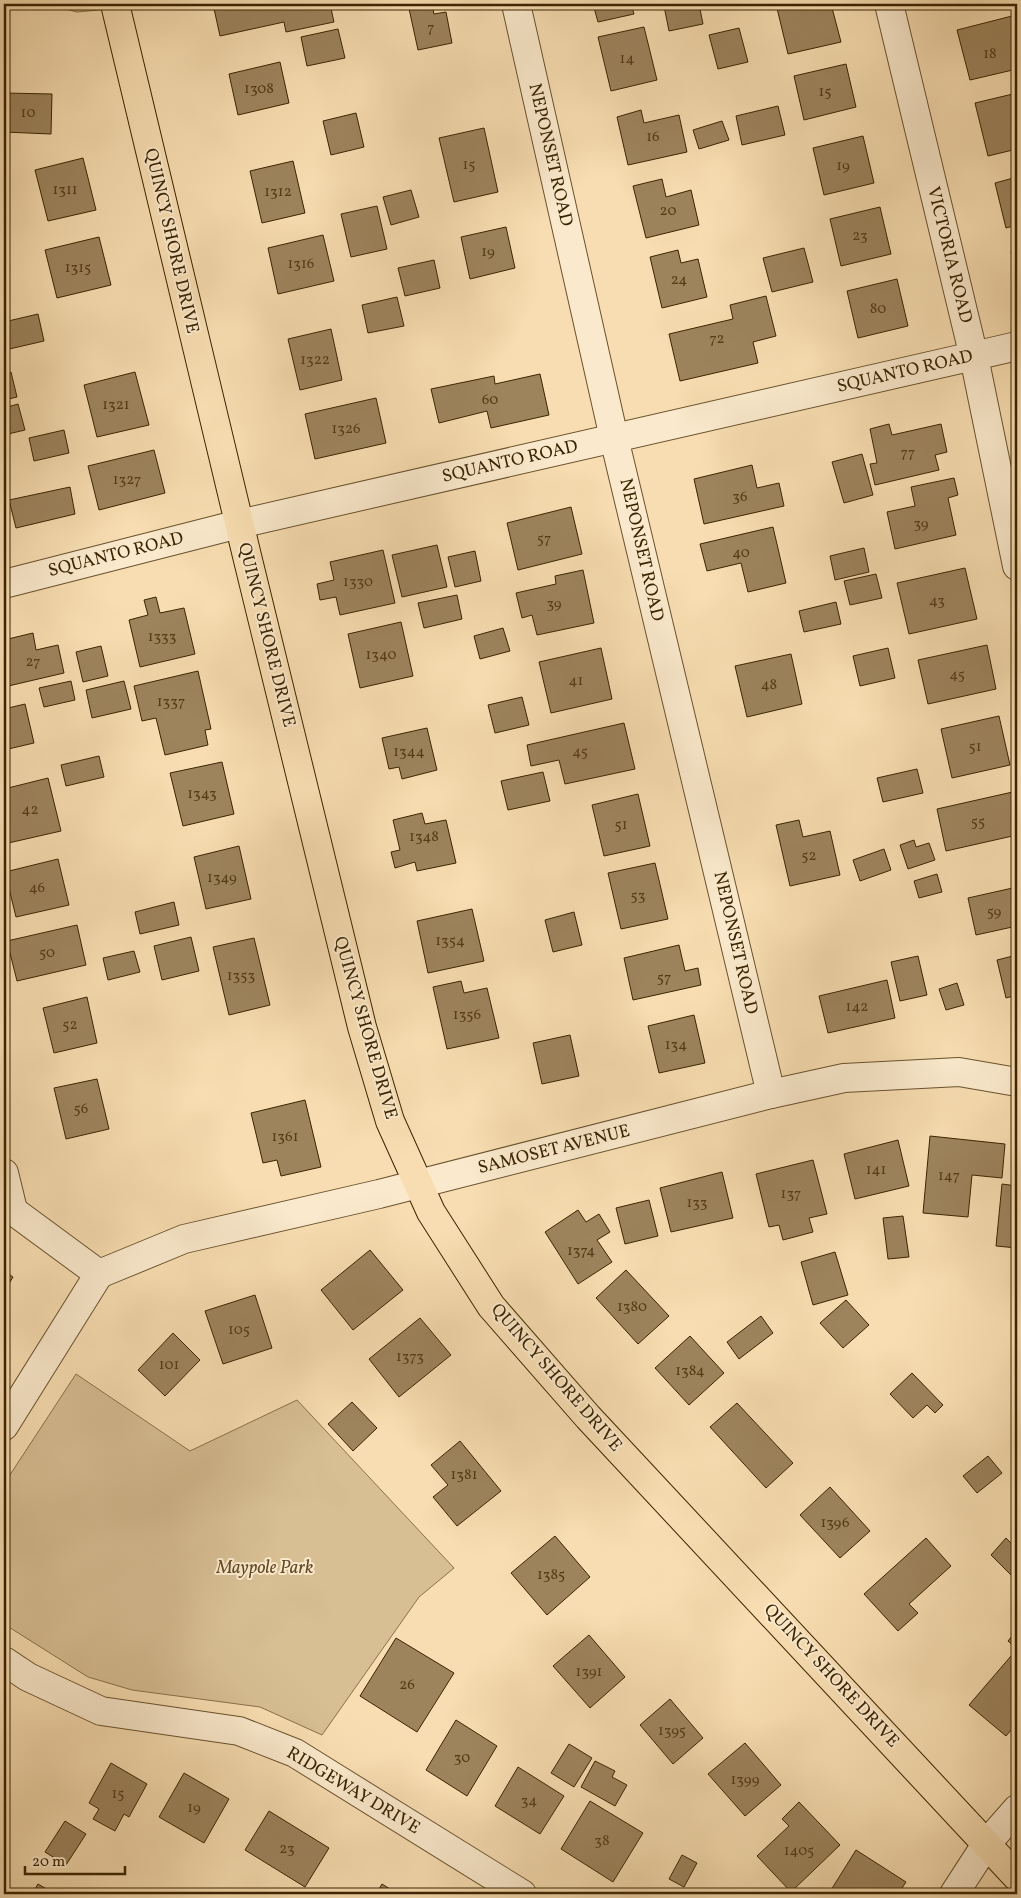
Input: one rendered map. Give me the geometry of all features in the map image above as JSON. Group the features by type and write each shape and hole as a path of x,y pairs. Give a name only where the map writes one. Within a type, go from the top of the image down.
{"main road":[{"name":"QUINCY SHORE DRIVE","path":"115,4 239,524 362,1027 390,1121 431,1212 491,1306 588,1417 1017,1877"}],"street":[{"name":"NEPONSET ROAD","path":"516,4 614,438 771,1094"},
{"name":"VICTORIA ROAD","path":"889,4 974,357 1017,566"},
{"name":"SQUANTO ROAD","path":"4,584 239,524 1017,346"},
{"name":"SAMOSET AVENUE","path":"99,1274 184,1239 418,1183 771,1094 844,1078 959,1072 1017,1082"},
{"path":"4,1173 8,1207 99,1274 4,1426"},
{"name":"RIDGEWAY DRIVE","path":"4,1661 28,1676 101,1711 239,1731 295,1753 522,1894"},
{"path":"954,1894 987,1843 1017,1809"}],"green space":[{"path":"46,4 164,4 77,12"},
{"name":"Maypole Park","path":"76,1374 190,1451 297,1400 454,1568 419,1597 322,1735 260,1707 132,1690 88,1677 4,1624 4,1484"}],"building":[{"path":"213,4 282,4 282,7 300,4 330,4 334,22 286,32 284,22 220,36"},
{"path":"408,4 432,4 434,14 446,12 452,43 418,50"},
{"path":"593,4 631,4 634,14 598,22"},
{"path":"699,4 703,24 669,31 664,6"},
{"path":"776,4 831,4 841,42 788,54"},
{"path":"1012,16 1017,39 1017,69 970,80 957,30"},
{"path":"644,27 657,80 611,91 598,37"},
{"path":"739,28 748,62 718,69 709,35"},
{"path":"338,29 345,58 307,66 301,37"},
{"path":"280,62 289,103 238,115 229,74"},
{"path":"846,64 856,107 804,120 794,76"},
{"path":"4,93 52,94 51,134 4,132"},
{"path":"1017,93 1017,149 988,156 975,103"},
{"path":"778,106 785,135 742,145 736,116"},
{"path":"641,110 644,123 679,115 687,152 628,165 617,117"},
{"path":"356,113 364,147 331,155 323,121"},
{"path":"722,121 729,140 699,149 693,130"},
{"path":"484,128 498,192 454,202 439,138"},
{"path":"863,136 874,183 824,195 813,148"},
{"path":"83,158 96,210 48,221 35,170"},
{"path":"293,161 305,213 262,223 250,171"},
{"path":"1017,177 1017,225 1006,228 995,183"},
{"path":"662,179 666,197 691,190 699,225 646,238 633,186"},
{"path":"411,190 419,217 391,225 383,197"},
{"path":"377,206 387,249 351,257 341,214"},
{"path":"880,207 891,254 841,266 830,219"},
{"path":"506,227 515,268 470,279 461,237"},
{"path":"323,235 334,281 278,294 268,248"},
{"path":"99,237 111,285 57,298 45,250"},
{"path":"804,248 813,282 772,292 763,258"},
{"path":"678,250 681,263 698,259 707,297 662,308 650,257"},
{"path":"1017,250 1017,275 1011,252"},
{"path":"434,260 440,288 405,296 398,268"},
{"path":"897,279 908,326 858,338 847,291"},
{"path":"766,296 776,336 753,342 758,363 680,381 669,334 733,319 730,305"},
{"path":"397,297 404,326 368,333 362,305"},
{"path":"38,314 44,341 5,350 4,322"},
{"path":"331,329 342,380 300,390 288,339"},
{"path":"11,372 17,397 4,400 4,373"},
{"path":"135,372 149,425 97,437 84,385"},
{"path":"540,374 549,415 491,428 487,411 439,423 431,389 494,376 495,384"},
{"path":"376,398 386,443 315,459 305,414"},
{"path":"18,404 25,430 4,435 4,408"},
{"path":"889,424 892,435 941,424 947,452 935,455 939,470 875,485 870,464 877,463 870,429"},
{"path":"64,430 69,453 34,461 29,438"},
{"path":"154,450 165,493 99,510 88,466"},
{"path":"862,454 873,495 844,503 832,462"},
{"path":"752,465 757,488 779,483 784,506 704,524 694,479"},
{"path":"954,478 958,495 948,498 956,535 895,549 887,512 915,506 911,487"},
{"path":"70,487 75,514 16,528 9,500"},
{"path":"571,507 582,554 518,570 507,523"},
{"path":"773,527 786,583 748,592 741,563 707,571 700,544"},
{"path":"437,545 447,587 402,597 392,555"},
{"path":"864,548 869,572 835,580 830,556"},
{"path":"383,550 395,603 340,615 336,597 320,600 317,584 334,580 330,562"},
{"path":"475,551 481,581 455,587 448,557"},
{"path":"965,568 977,619 909,634 897,583"},
{"path":"583,570 594,623 537,635 532,615 522,618 516,593 556,584 555,576"},
{"path":"876,574 882,598 850,605 844,581"},
{"path":"457,595 462,619 424,628 418,603"},
{"path":"156,597 160,613 184,608 195,654 140,667 129,620 148,615 144,600"},
{"path":"836,602 841,624 804,632 799,611"},
{"path":"401,622 413,676 360,688 348,634"},
{"path":"503,628 510,651 480,659 474,636"},
{"path":"33,633 36,650 58,645 64,673 4,687 4,640"},
{"path":"987,645 996,689 928,704 918,660"},
{"path":"101,646 108,676 83,682 76,652"},
{"path":"601,648 612,699 551,713 539,662"},
{"path":"888,648 895,678 860,686 853,656"},
{"path":"791,654 802,704 747,717 735,666"},
{"path":"198,671 211,729 205,730 208,745 165,755 156,718 142,721 134,686"},
{"path":"71,681 75,700 44,707 39,688"},
{"path":"124,681 131,709 92,718 86,690"},
{"path":"522,697 529,725 495,733 488,705"},
{"path":"25,704 34,743 4,750 4,709"},
{"path":"999,716 1010,765 952,778 941,729"},
{"path":"624,723 635,769 565,784 559,760 531,766 527,745"},
{"path":"427,728 437,770 402,779 399,767 389,769 382,738"},
{"path":"99,756 104,777 66,786 61,765"},
{"path":"222,762 234,814 183,826 170,773"},
{"path":"917,769 923,793 883,802 877,778"},
{"path":"543,772 550,801 508,810 501,781"},
{"path":"48,778 61,831 4,844 4,789"},
{"path":"1017,791 1017,835 946,851 937,809"},
{"path":"638,794 650,846 604,856 592,805"},
{"path":"422,813 425,824 446,820 456,863 417,871 415,862 395,868 391,852 400,850 393,820"},
{"path":"799,820 803,837 830,831 840,875 790,886 776,825"},
{"path":"914,840 916,847 929,843 935,860 908,869 900,845"},
{"path":"239,846 251,899 206,909 194,857"},
{"path":"884,849 891,870 860,881 853,860"},
{"path":"58,859 69,905 16,917 5,872"},
{"path":"655,863 668,919 621,929 608,873"},
{"path":"937,874 942,892 919,898 914,881"},
{"path":"1017,887 1017,926 976,935 968,898"},
{"path":"174,902 179,925 140,934 135,912"},
{"path":"472,909 484,961 428,973 417,921"},
{"path":"574,912 582,945 553,952 545,920"},
{"path":"77,925 86,965 17,981 7,941"},
{"path":"191,937 199,971 162,980 154,946"},
{"path":"254,938 270,1005 229,1015 213,947"},
{"path":"679,945 685,971 698,968 701,985 633,1000 624,958"},
{"path":"134,951 140,972 108,980 103,958"},
{"path":"1017,955 1017,995 1006,998 997,960"},
{"path":"918,956 927,995 900,1001 891,962"},
{"path":"887,980 895,1018 828,1033 819,996"},
{"path":"461,981 464,993 487,988 499,1038 447,1049 433,987"},
{"path":"957,983 964,1005 946,1010 939,989"},
{"path":"87,997 97,1043 54,1053 43,1008"},
{"path":"694,1015 705,1063 659,1073 648,1026"},
{"path":"570,1035 579,1076 542,1084 533,1043"},
{"path":"97,1079 109,1129 66,1139 54,1088"},
{"path":"305,1100 321,1167 281,1176 277,1160 263,1163 251,1113"},
{"path":"930,1136 1005,1144 1002,1178 972,1175 968,1217 923,1213"},
{"path":"898,1140 909,1186 855,1199 844,1154"},
{"path":"813,1160 827,1214 809,1218 813,1232 783,1240 779,1225 769,1227 756,1174"},
{"path":"722,1172 733,1218 671,1232 660,1188"},
{"path":"1002,1184 1017,1186 1017,1248 996,1246"},
{"path":"649,1200 658,1236 625,1244 616,1208"},
{"path":"578,1210 586,1222 599,1214 610,1232 597,1240 612,1262 578,1284 545,1232"},
{"path":"903,1216 909,1257 888,1259 883,1218"},
{"path":"370,1250 403,1290 353,1330 321,1290"},
{"path":"835,1252 848,1295 813,1305 801,1262"},
{"path":"626,1270 669,1316 638,1344 596,1298"},
{"path":"4,1271 13,1277 4,1292"},
{"path":"255,1295 272,1348 223,1364 205,1311"},
{"path":"846,1300 869,1325 843,1348 820,1323"},
{"path":"761,1316 773,1333 739,1359 727,1342"},
{"path":"420,1318 451,1355 399,1397 369,1359"},
{"path":"173,1333 200,1360 165,1396 138,1370"},
{"path":"690,1336 724,1373 689,1405 655,1368"},
{"path":"912,1373 943,1405 935,1413 927,1405 913,1418 890,1394"},
{"path":"352,1402 377,1428 353,1451 328,1424"},
{"path":"737,1403 793,1463 766,1488 710,1427"},
{"path":"460,1441 501,1491 457,1526 433,1497 448,1485 431,1465"},
{"path":"988,1456 1002,1473 977,1493 963,1476"},
{"path":"830,1487 870,1531 840,1558 800,1515"},
{"path":"555,1536 590,1577 547,1615 511,1573"},
{"path":"926,1538 951,1566 909,1604 918,1613 898,1631 864,1594"},
{"path":"1006,1538 1017,1549 1017,1571 1012,1576 991,1555"},
{"path":"1017,1630 1017,1649 1008,1641"},
{"path":"589,1635 625,1677 590,1708 553,1666"},
{"path":"396,1638 454,1673 417,1732 360,1696"},
{"path":"1017,1649 1017,1723 1006,1736 969,1705"},
{"path":"670,1699 703,1738 673,1764 640,1725"},
{"path":"456,1720 497,1746 467,1796 426,1770"},
{"path":"745,1743 781,1785 745,1816 708,1774"},
{"path":"569,1744 592,1758 574,1787 551,1773"},
{"path":"595,1761 615,1771 612,1777 627,1785 615,1806 581,1787"},
{"path":"111,1763 147,1784 129,1817 124,1814 115,1831 93,1819 99,1809 89,1803"},
{"path":"518,1767 564,1796 540,1834 495,1806"},
{"path":"184,1773 229,1799 204,1843 159,1817"},
{"path":"590,1801 643,1833 613,1882 561,1849"},
{"path":"799,1802 840,1845 791,1892 757,1856 789,1826 782,1819"},
{"path":"269,1811 329,1848 305,1887 245,1850"},
{"path":"65,1821 86,1834 66,1865 45,1852"},
{"path":"856,1850 906,1882 898,1894 838,1894 831,1890"},
{"path":"682,1855 697,1863 684,1887 669,1879"},
{"path":"38,1884 55,1894 32,1894"},
{"path":"382,1884 398,1894 376,1894"}]}
